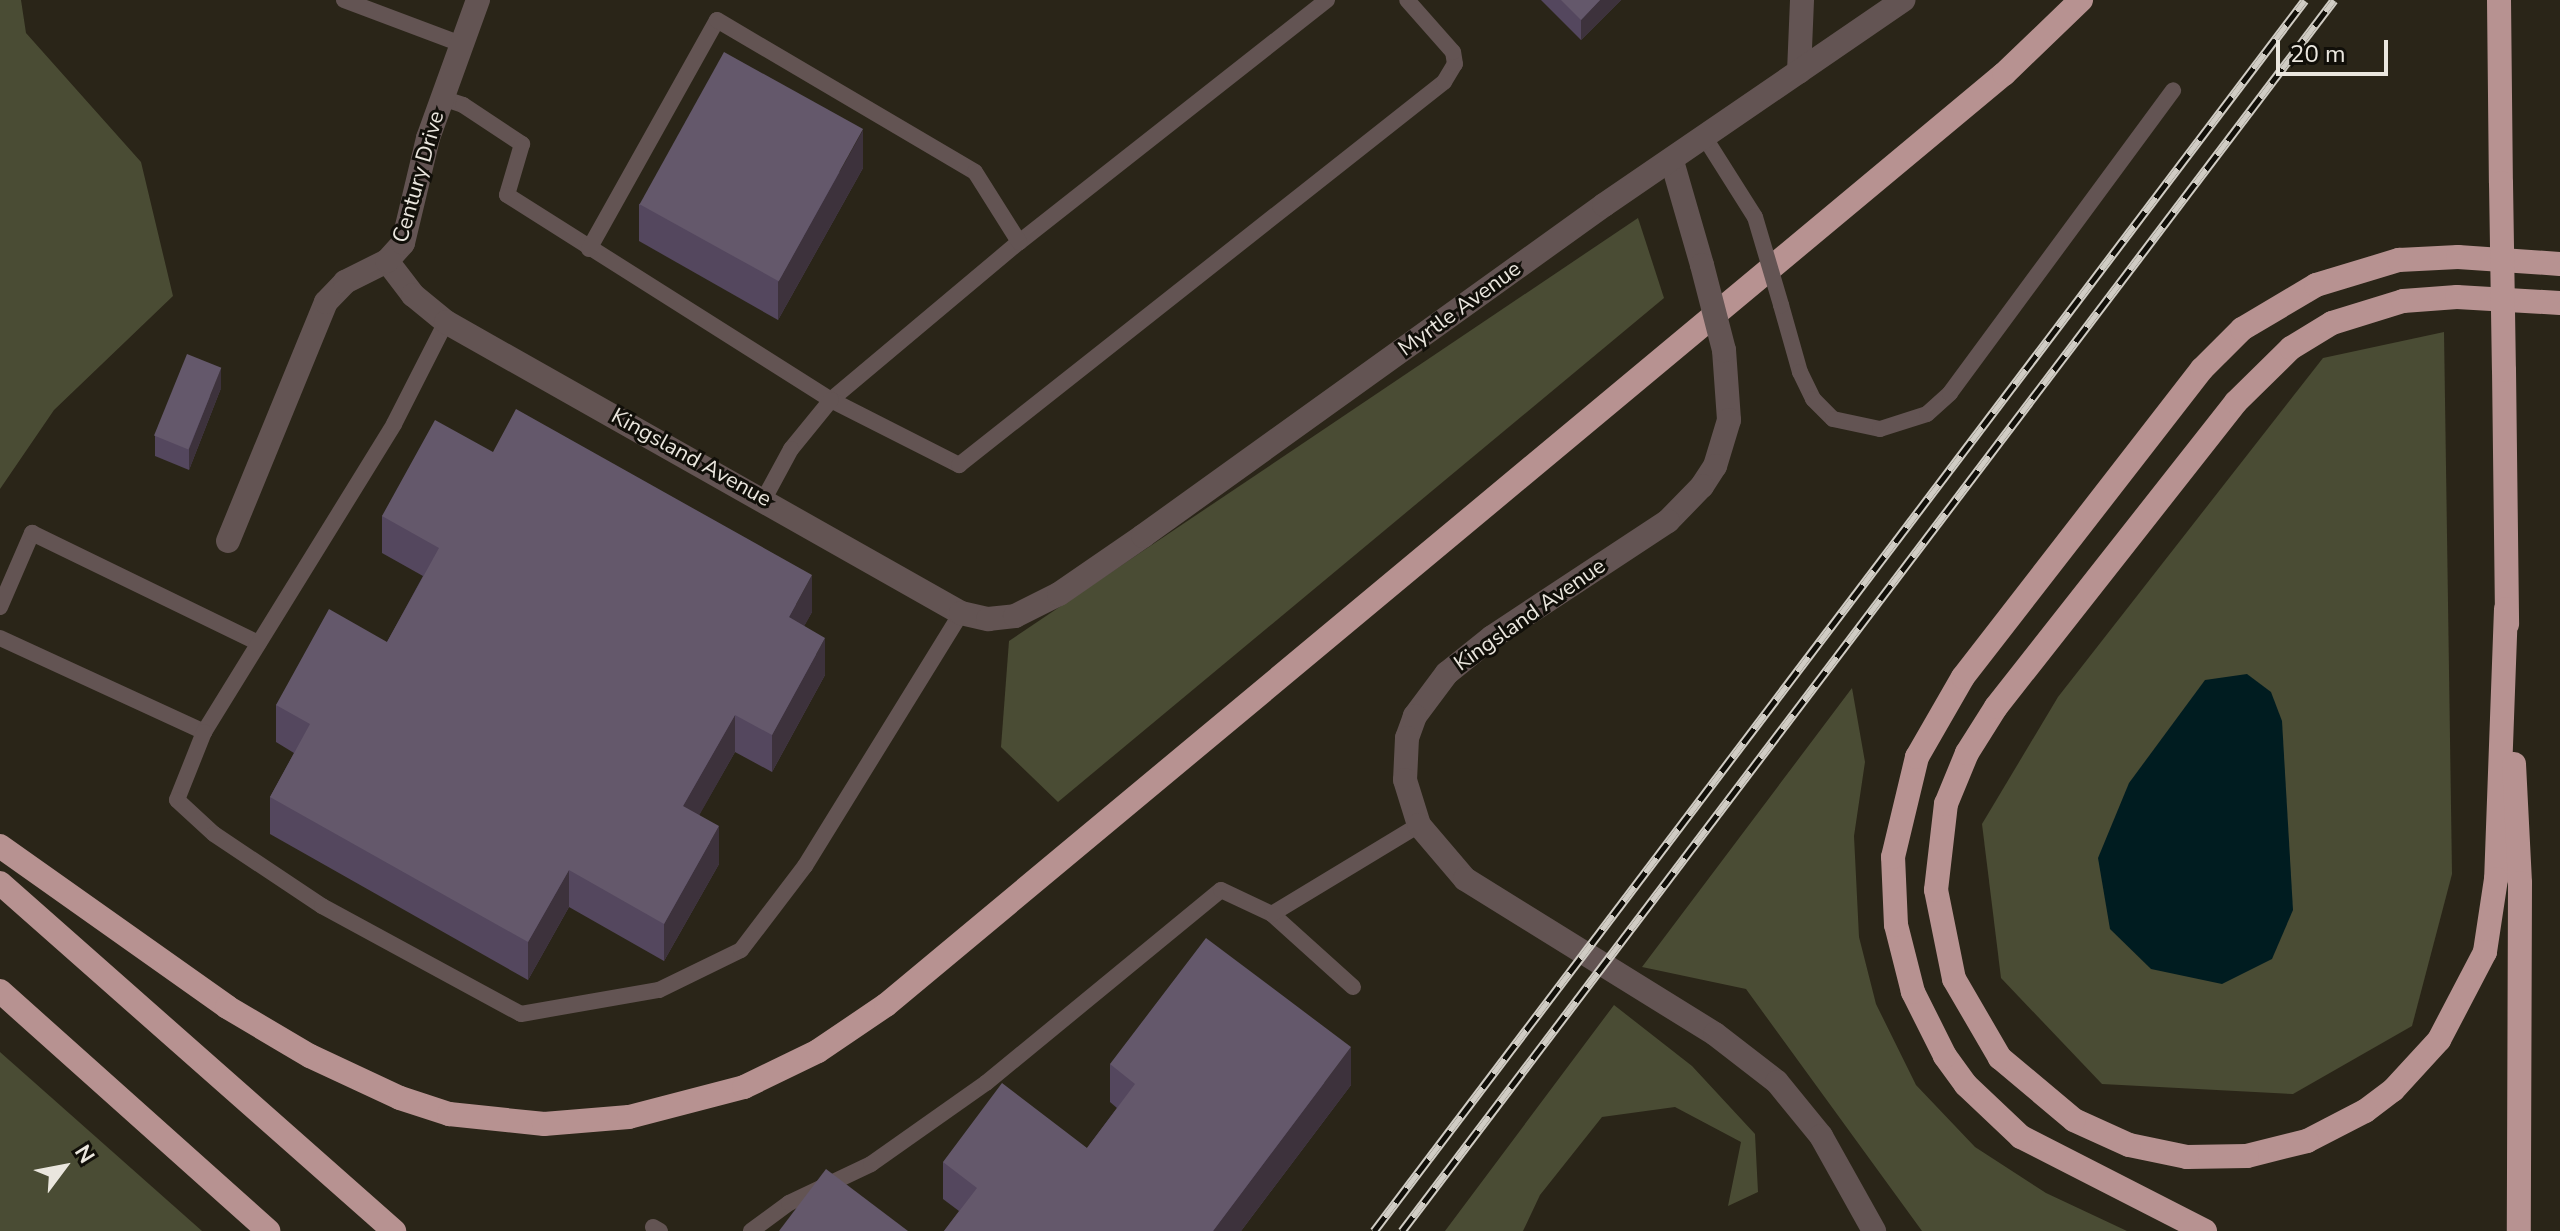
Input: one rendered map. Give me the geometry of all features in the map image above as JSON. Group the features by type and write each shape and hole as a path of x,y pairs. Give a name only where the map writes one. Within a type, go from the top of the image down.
{"highway":[{"path":"0,846 266,1031 355,1080 437,1110 499,1122 587,1122 667,1110 744,1087 818,1051 886,1005 2004,74 2081,0"},
{"path":"2499,0 2506,609 2520,883 2519,1231"},
{"path":"2205,1231 2021,1137 1966,1085 1945,1056 1913,992 1896,925 1893,857 1917,757 1963,677 2184,391 2222,347 2266,311 2340,274 2399,260 2458,257 2560,264"},
{"path":"2506,609 2496,879 2485,952 2439,1040 2393,1090 2365,1111 2307,1141 2247,1156 2187,1157 2129,1145 2083,1125 2046,1102 2000,1058 1954,979 1936,890 1946,804 1967,753 1996,707 2236,402 2291,348 2332,323 2403,301 2457,297 2560,303"},
{"path":"0,883 394,1231"},
{"path":"0,991 268,1231"}],"street":[{"name":"Century Drive","path":"228,541 326,302 345,282 387,261 408,228 442,98 478,0"},
{"path":"1799,72 1802,0"},
{"name":"Myrtle Avenue","path":"1015,616 1059,594 1143,536 1903,0"},
{"name":"Kingsland Avenue","path":"1672,161 1724,350 1731,396 1724,442 1715,466 1687,505 1492,637 1428,693 1407,738 1404,761 1410,805 1419,825 1465,879 1715,1034 1777,1082 1821,1136 1874,1231"},
{"name":"Kingsland Avenue","path":"387,261 413,295 446,322 961,613 988,619 1015,616"}],"lane":[{"path":"344,0 461,44"},
{"path":"764,499 791,449 831,400 1019,242 1327,0"},
{"path":"442,98 463,105 522,144 507,195 831,400 959,465 1444,82 1455,64 1453,52 1407,0"},
{"path":"589,249 717,20 975,172 1019,242"},
{"path":"1705,138 1755,217 1800,372 1813,399 1833,419 1880,429 1927,414 1950,393 2173,90"},
{"path":"446,322 394,424 204,732 177,800 214,834 322,906 521,1014 659,990 741,950 805,866 961,613"},
{"path":"0,607 32,533 259,643"},
{"path":"0,638 204,732"},
{"path":"1272,914 1419,825"},
{"path":"751,1231 789,1203 871,1164 986,1083 1221,890 1272,914 1353,987"}],"green space":[{"path":"0,0 21,0 26,33 141,162 173,296 54,410 0,489"},
{"path":"1638,218 1664,298 1058,802 1001,747 1009,641"},
{"path":"2444,332 2452,874 2412,1026 2293,1094 2102,1084 2001,978 1982,824 2058,697 2323,358"},
{"path":"1852,688 1865,762 1854,836 1859,937 1876,1004 1916,1085 1975,1147 2046,1193 2127,1231 1922,1231 1746,989 1642,967"},
{"path":"1614,1005 1692,1066 1755,1134 1758,1192 1728,1206 1741,1142 1675,1107 1602,1117 1540,1195 1523,1231 1445,1231"},
{"path":"0,1052 202,1231 0,1231"}],"water":[{"path":"2247,674 2271,692 2282,721 2293,910 2272,959 2222,984 2151,969 2110,929 2098,858 2129,783 2205,680"}],"building":[{"path":"1561,0 1600,0 1581,20"},
{"path":"724,52 863,129 779,281 640,204"},
{"path":"187,354 221,368 188,449 154,436"},
{"path":"516,409 812,575 789,617 825,638 772,735 735,715 683,806 719,826 664,924 569,870 528,942 270,797 310,724 276,705 329,609 387,642 439,548 382,516 435,420 493,452"},
{"path":"1206,938 1351,1047 1213,1231 944,1231 977,1188 943,1162 1002,1083 1087,1148 1135,1084 1110,1064"},
{"path":"826,1169 908,1231 779,1231"}],"railway":[{"path":"1374,1231 2305,0"},
{"path":"1402,1231 2334,0"}]}
